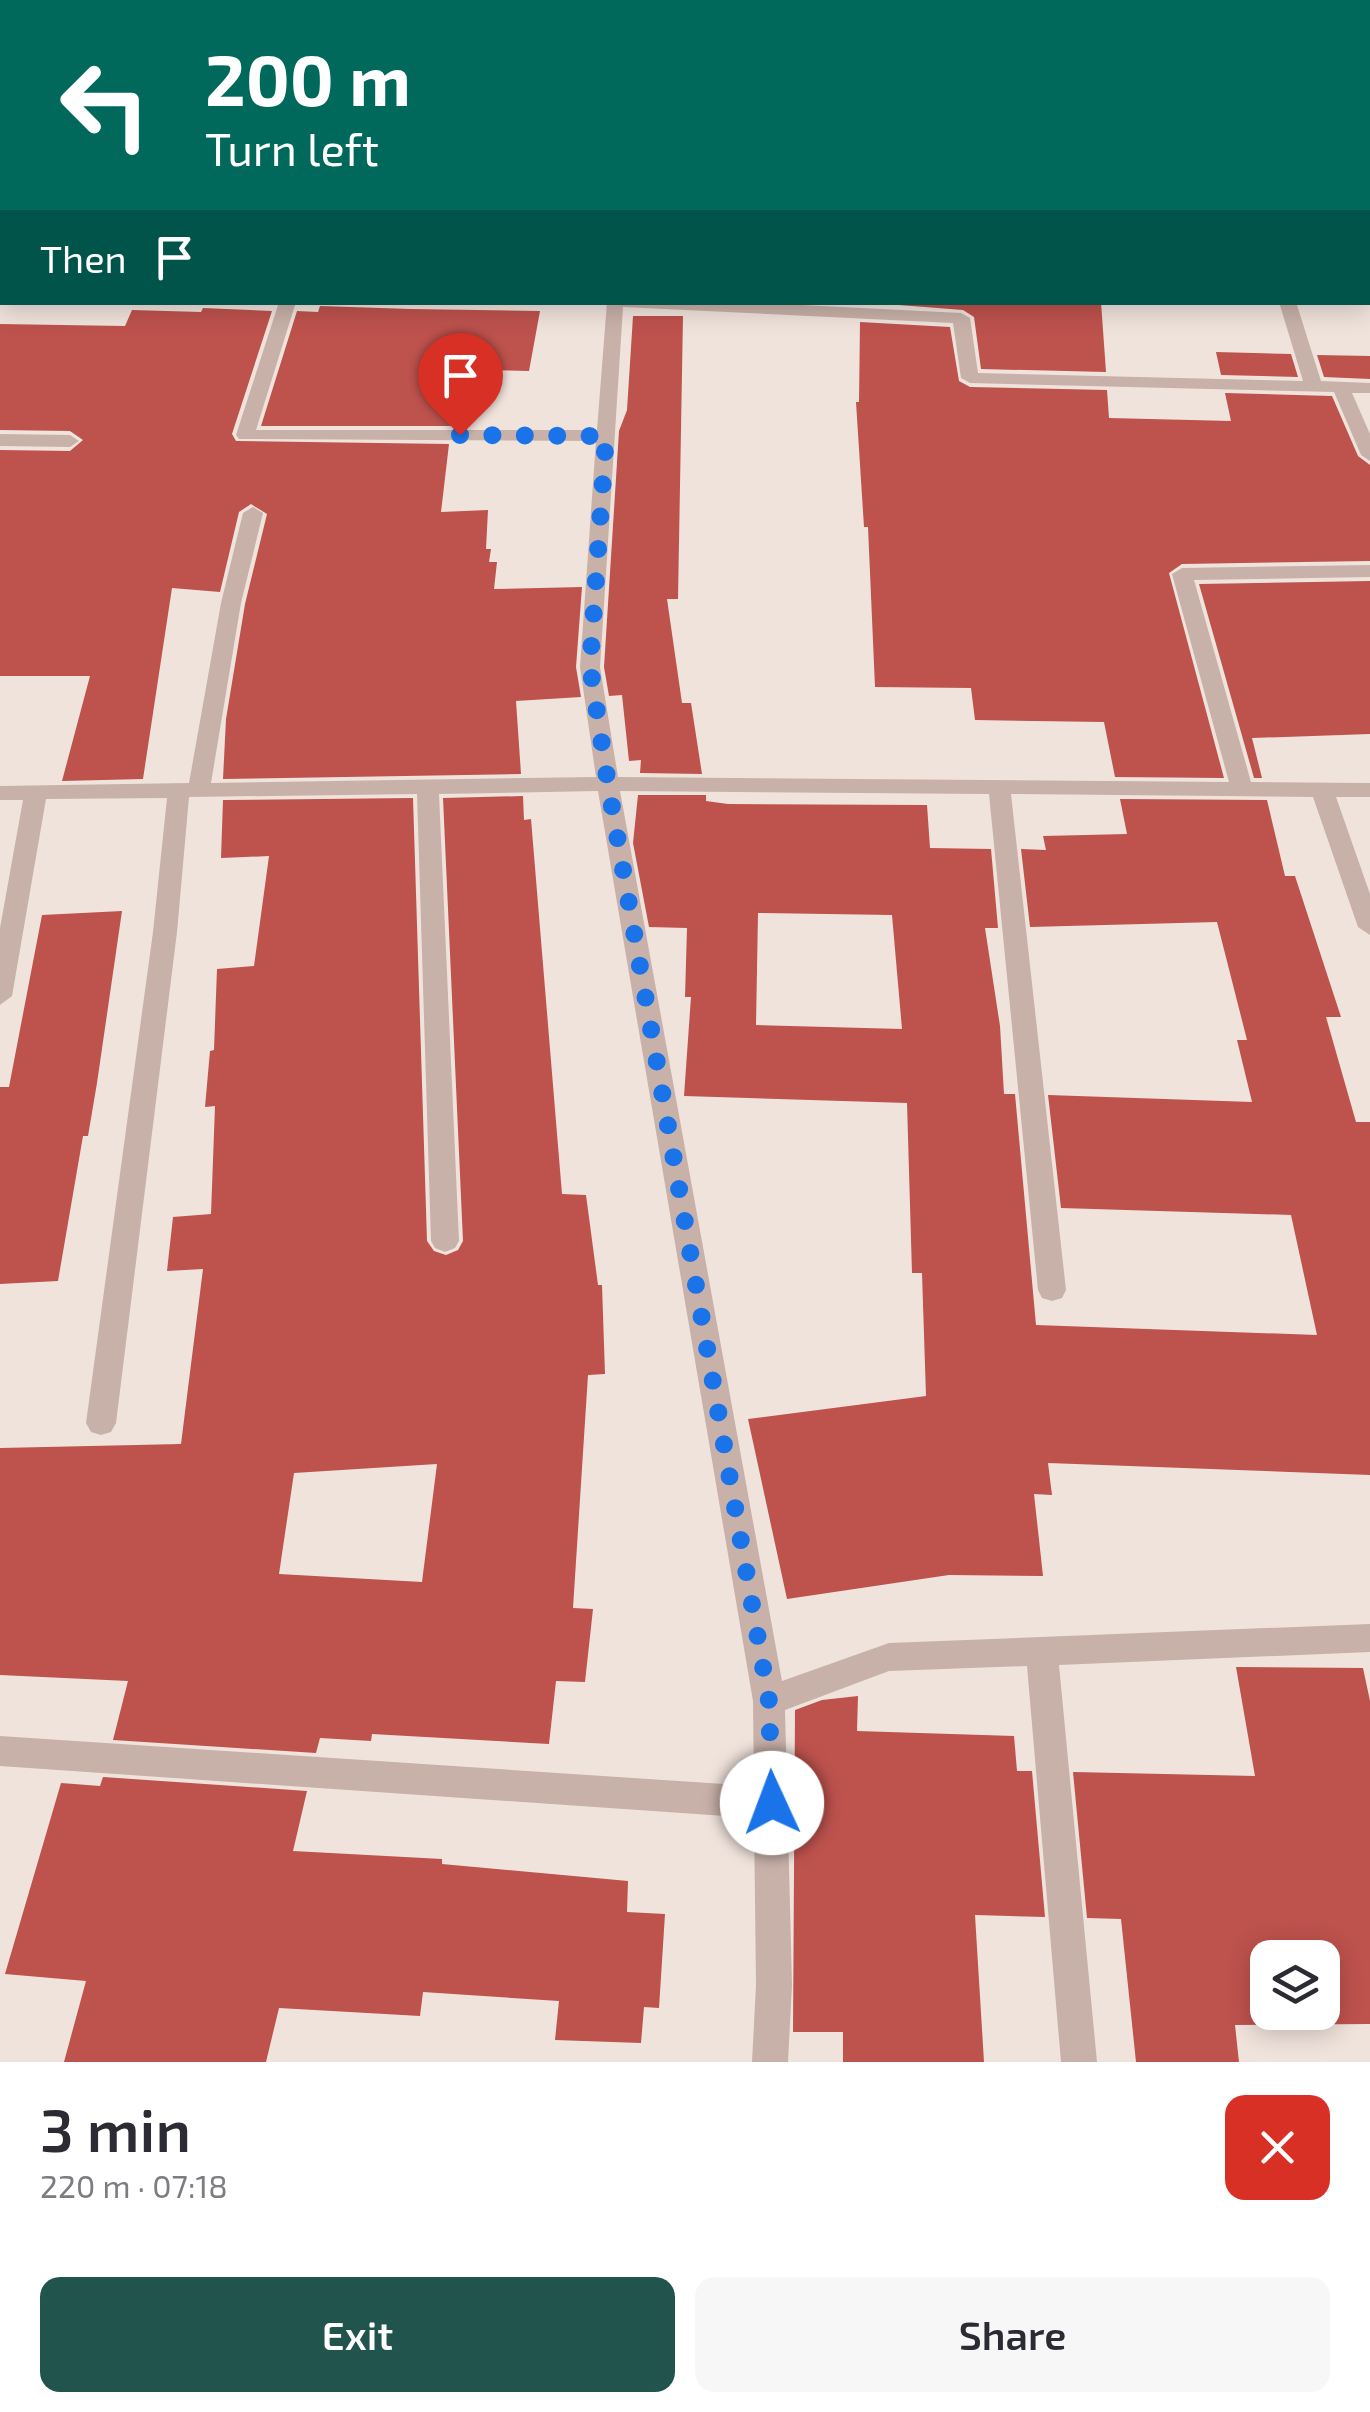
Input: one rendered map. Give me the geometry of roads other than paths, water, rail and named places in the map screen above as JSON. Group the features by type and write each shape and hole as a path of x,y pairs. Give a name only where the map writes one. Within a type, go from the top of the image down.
{"street":[{"path":"287,305 244,436 606,436"},
{"path":"615,305 590,666 769,1701 774,1986 770,2062"},
{"path":"750,305 960,310 970,378 1370,388"},
{"path":"1288,305 1314,387"},
{"path":"1341,387 1370,455"},
{"path":"0,440 70,441"},
{"path":"101,1423 162,952 190,790 253,513"},
{"path":"1242,789 1182,574 1370,571"},
{"path":"0,793 608,784 1370,790"},
{"path":"428,786 445,1241"},
{"path":"999,787 1052,1290"},
{"path":"1322,790 1370,928"},
{"path":"0,996 36,792"},
{"path":"769,1701 890,1656 1370,1638"},
{"path":"1042,1650 1079,2062"},
{"path":"0,1751 772,1803"}]}
